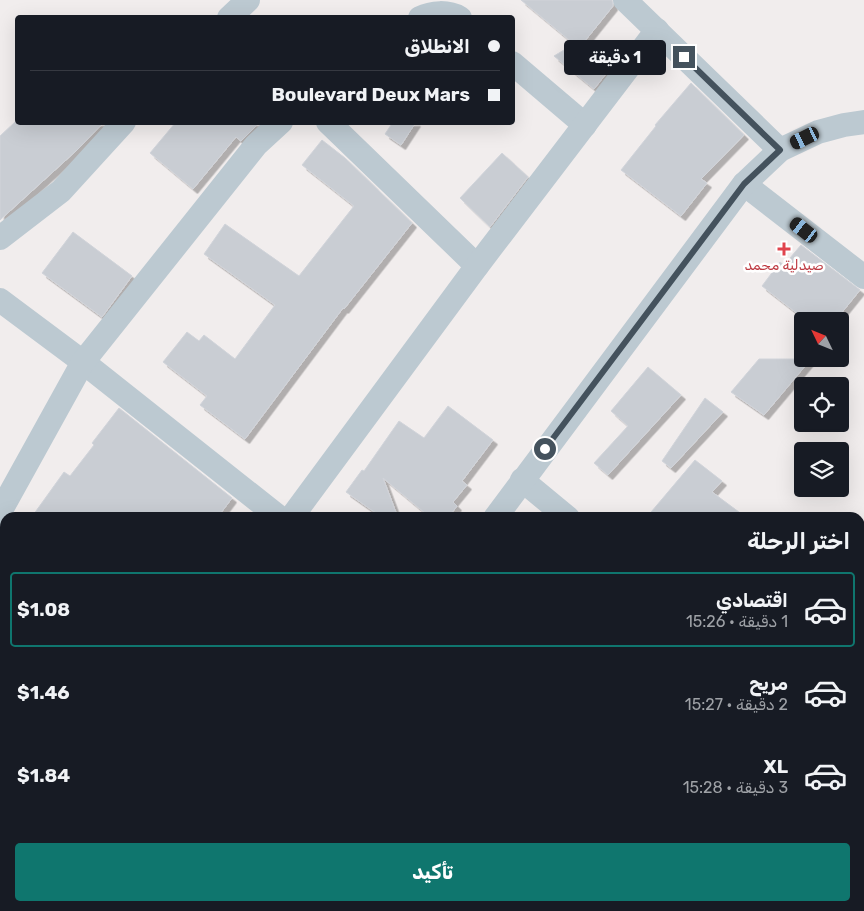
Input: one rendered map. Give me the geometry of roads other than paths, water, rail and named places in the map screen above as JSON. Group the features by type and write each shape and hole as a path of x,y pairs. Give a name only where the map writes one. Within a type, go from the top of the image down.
{"street":[{"path":"232,15 248,0"},
{"path":"626,0 780,150"},
{"path":"425,15 449,12 454,15"},
{"path":"295,512 477,266 656,30"},
{"path":"515,66 585,125"},
{"path":"499,512 744,184 780,150 818,132 864,122"},
{"path":"0,238 61,191 121,125"},
{"path":"0,512 83,362 256,145 278,125"},
{"path":"331,125 477,266"},
{"path":"744,184 864,276"},
{"path":"0,300 83,362 272,512"},
{"path":"522,480 561,512"}],"place":[{"name":"صيدلية محمد","path":"784,249"}]}
